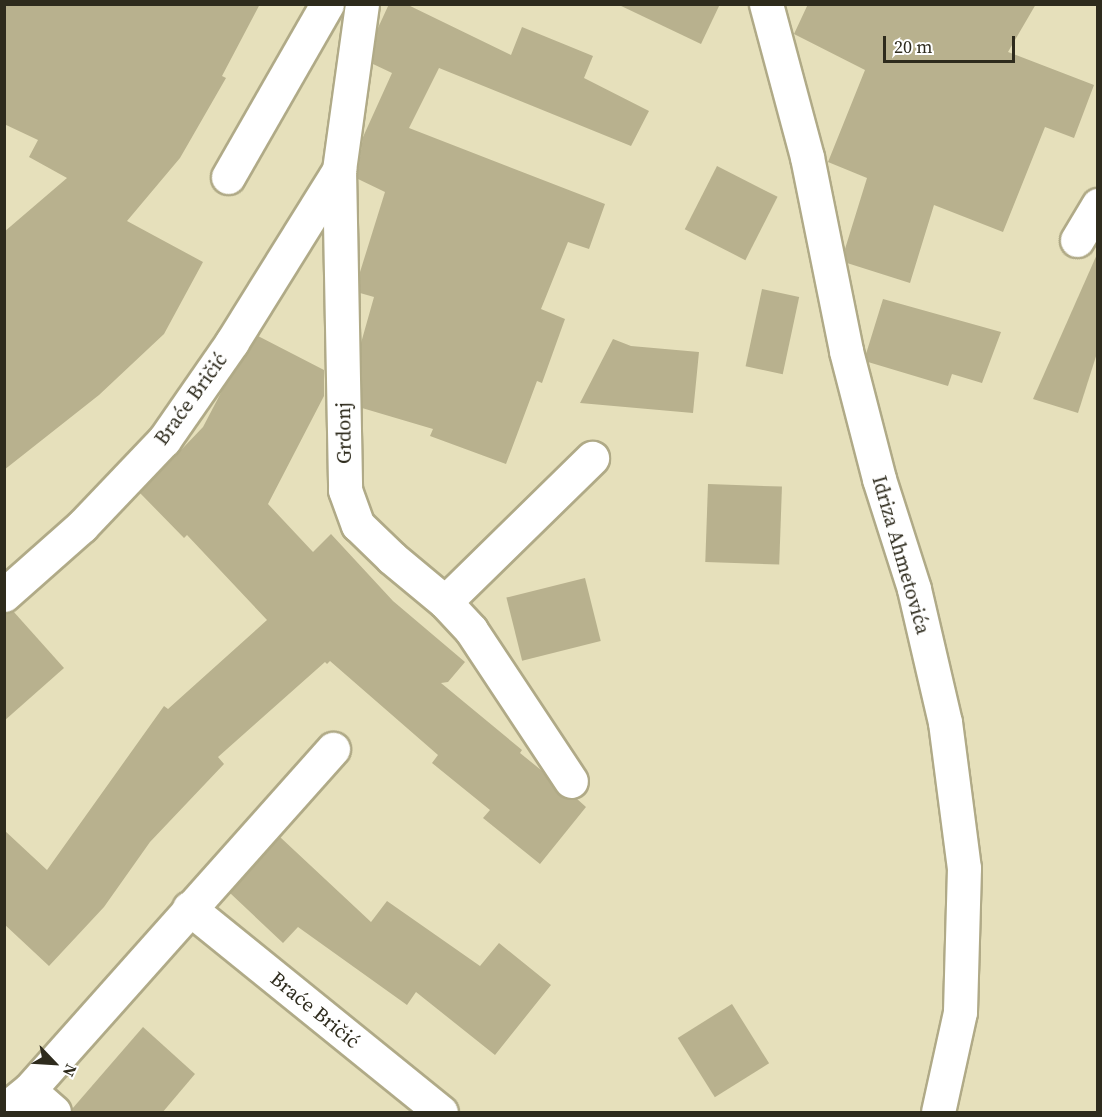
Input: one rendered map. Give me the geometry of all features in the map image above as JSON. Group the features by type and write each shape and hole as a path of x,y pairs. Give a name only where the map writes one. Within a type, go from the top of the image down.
{"street":[{"path":"228,177 327,4"},
{"name":"Grdonj","path":"362,4 339,170 345,490 358,525 392,558 445,602 471,630 571,781"},
{"name":"Idriza Ahmetovića","path":"766,4 807,157 846,351 879,479 914,589 945,722 964,868 960,1012 938,1113"},
{"name":"Braće Bričić","path":"4,595 82,526 164,440 232,342 339,170"},
{"path":"1077,240 1098,205"},
{"path":"445,602 592,458"},
{"path":"54,1113 17,1100 333,749"},
{"name":"Braće Bričić","path":"189,908 441,1113"}],"building":[{"path":"4,4 260,4 222,76 226,78 180,158 127,221 203,262 164,334 99,395 4,470 4,232 67,178 29,157 38,140 4,124"},
{"path":"389,4 406,4 511,55 522,27 593,56 584,78 649,111 631,146 439,68 409,128 605,204 589,249 568,242 541,309 565,319 542,383 537,381 506,464 430,436 433,429 362,408 361,343 374,297 360,293 360,272 385,192 358,179 358,171 363,137 392,73 373,64 377,30"},
{"path":"617,4 720,4 701,44"},
{"path":"808,4 1036,4 1008,52 1094,85 1074,138 1045,127 1003,232 934,205 910,283 847,263 845,249 867,178 828,162 865,70 794,34"},
{"path":"717,166 778,197 745,260 685,229"},
{"path":"1098,252 1098,350 1078,413 1033,399"},
{"path":"762,289 799,297 783,374 746,366"},
{"path":"883,299 1001,332 982,383 952,374 948,386 868,362 866,354"},
{"path":"258,336 324,370 324,396 268,504 313,552 331,534 393,601 465,662 448,682 441,683 522,750 520,753 541,770 562,797 576,798 586,807 540,864 483,818 490,810 432,763 438,755 330,661 327,664 325,662 218,757 224,764 150,842 104,907 49,966 4,924 4,830 47,870 164,706 168,709 267,620 187,535 184,538 140,493 203,427 225,385"},
{"path":"613,339 631,346 699,352 693,413 580,403"},
{"path":"708,484 782,487 779,565 705,562"},
{"path":"585,578 601,641 522,661 506,598"},
{"path":"13,611 64,668 4,721 4,613"},
{"path":"280,837 371,922 387,901 480,966 499,943 551,985 495,1055 416,992 407,1005 298,927 283,943 230,893"},
{"path":"732,1004 769,1063 715,1097 678,1038"},
{"path":"143,1027 195,1074 162,1113 72,1113 72,1109"}]}
